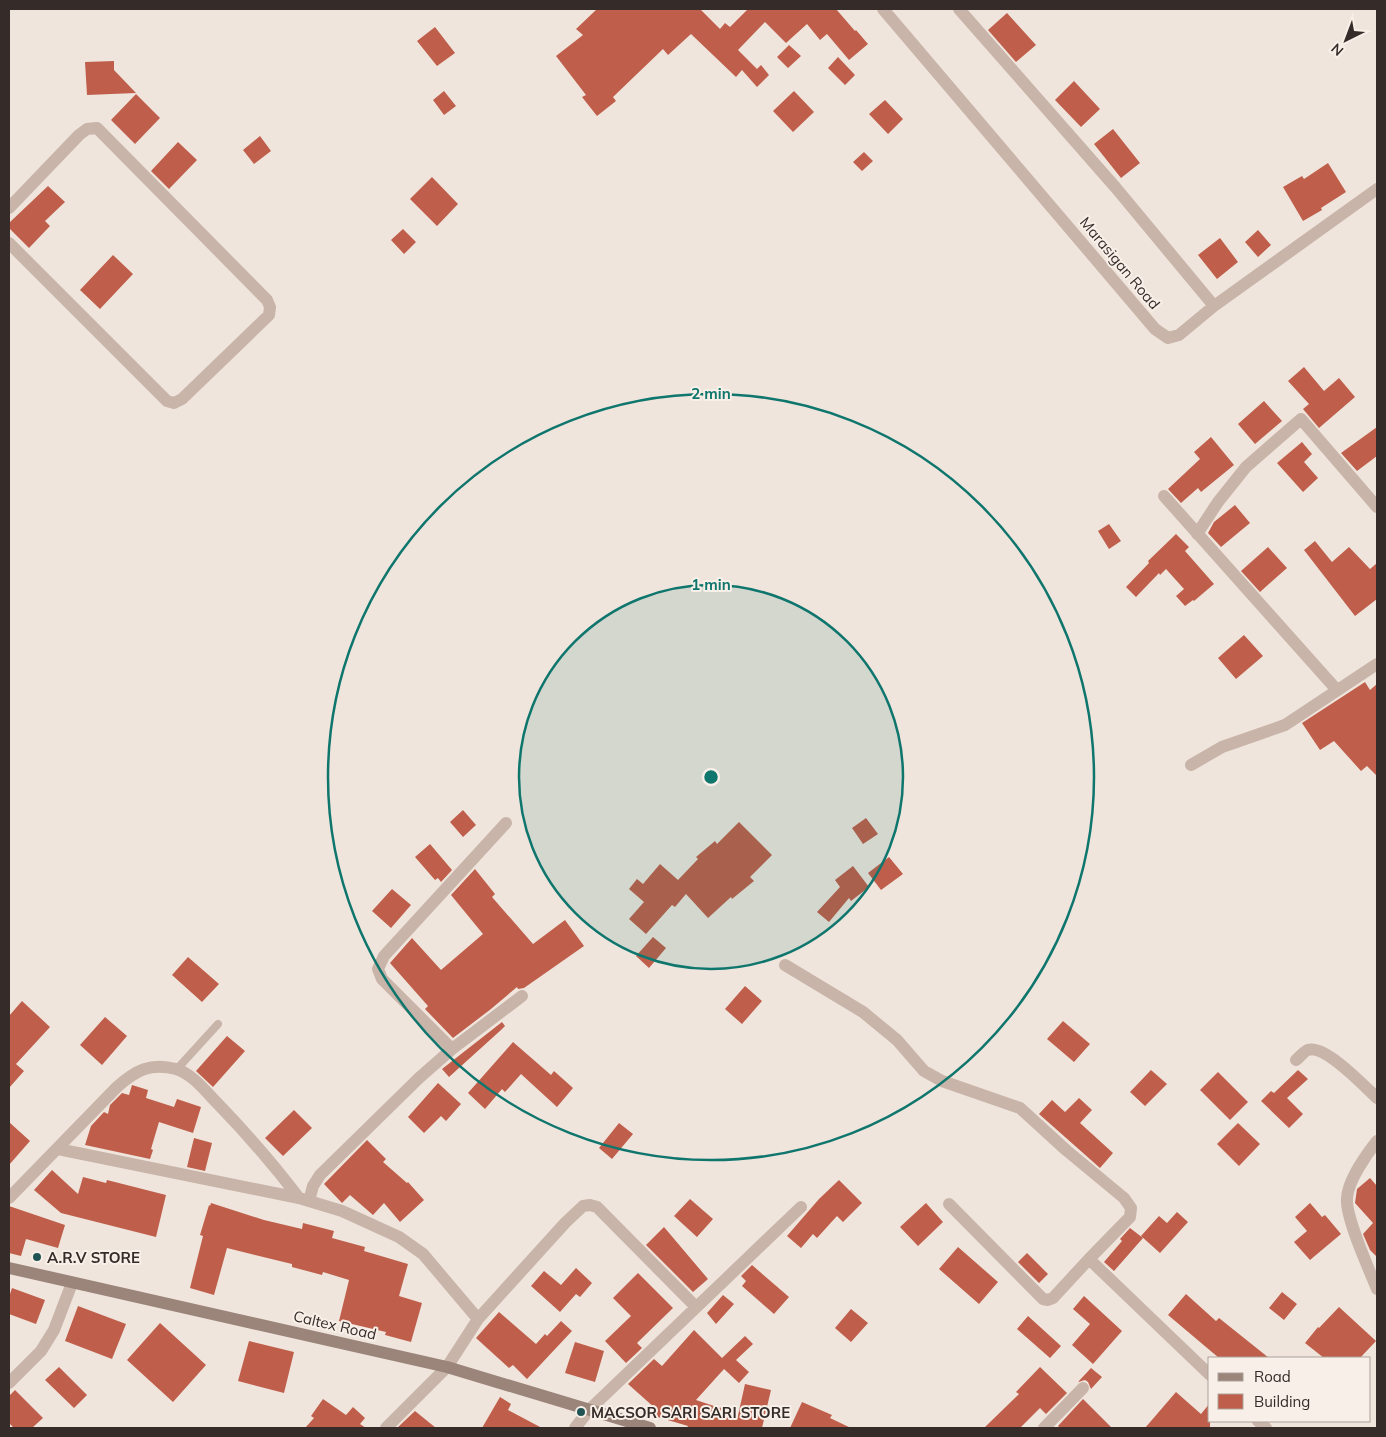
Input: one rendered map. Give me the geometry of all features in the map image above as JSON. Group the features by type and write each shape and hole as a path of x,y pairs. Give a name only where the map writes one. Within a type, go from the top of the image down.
{"street":[{"name":"Marasigan Road","path":"883,9 1155,329 1168,338 1179,335 1214,306 1377,189"},
{"path":"959,9 1116,188 1214,306"},
{"path":"9,208 79,134 87,129 97,128 266,300 270,307 269,315 182,400 174,403 167,401 9,243"},
{"path":"1197,534 1218,502 1246,468 1301,419 1377,507"},
{"path":"1164,496 1336,689"},
{"path":"1191,765 1222,747 1285,725 1336,689 1377,664"},
{"path":"452,1049 382,979 378,969 384,956 506,823"},
{"path":"785,965 864,1012 896,1040 924,1071 942,1081 1020,1108 1066,1150 1124,1198 1131,1208 1130,1217 1053,1298 1048,1300 1043,1299 948,1204"},
{"path":"304,1199 320,1175 420,1078 452,1049 522,996"},
{"path":"1296,1060 1306,1050 1314,1049 1324,1053 1340,1064 1377,1098"},
{"path":"9,1198 130,1075 145,1068 162,1067 177,1069 195,1081 243,1130 304,1199"},
{"path":"1377,1141 1348,1188 1346,1201 1354,1231 1377,1289"},
{"path":"58,1149 304,1199 342,1212 400,1237 423,1254 478,1319"},
{"path":"386,1428 447,1367 478,1319 565,1223 583,1206 597,1207 696,1307"},
{"path":"576,1428 589,1410 801,1207"},
{"path":"1089,1259 1208,1373"},
{"name":"Caltex Road","path":"9,1268 447,1367 650,1428"},
{"path":"9,1383 41,1350 54,1330 72,1283"},
{"path":"1044,1428 1083,1388"}],"lane":[{"path":"177,1069 218,1024"}],"building":[{"path":"597,9 700,9 720,29 725,23 730,27 748,9 836,9 868,44 849,60 827,34 820,40 807,24 786,43 765,22 738,50 757,69 761,65 769,75 757,87 742,70 736,77 691,34 668,55 663,49 613,97 616,101 597,116 582,97 586,95 556,56 583,35 576,29"},
{"path":"1007,13 1036,45 1016,62 988,30"},
{"path":"435,27 455,53 437,66 417,41"},
{"path":"789,45 801,56 788,68 777,57"},
{"path":"838,57 855,75 845,85 828,68"},
{"path":"114,61 114,70 136,93 87,95 85,62"},
{"path":"1074,81 1100,109 1081,127 1055,100"},
{"path":"444,91 456,106 444,115 433,100"},
{"path":"794,91 814,112 793,132 773,111"},
{"path":"136,94 160,118 135,144 111,120"},
{"path":"885,100 903,119 888,134 869,114"},
{"path":"1113,129 1140,163 1121,178 1094,144"},
{"path":"260,136 271,151 254,164 243,150"},
{"path":"178,142 197,160 169,189 151,171"},
{"path":"864,152 873,161 862,171 853,162"},
{"path":"1328,163 1346,192 1321,208 1322,210 1303,221 1283,187 1302,176 1304,179"},
{"path":"432,177 458,204 437,226 410,199"},
{"path":"48,186 65,202 45,221 50,226 29,248 9,228 9,223"},
{"path":"403,229 416,242 404,254 391,240"},
{"path":"1258,230 1271,245 1258,257 1245,242"},
{"path":"1220,238 1238,262 1217,279 1198,255"},
{"path":"113,255 133,274 100,309 80,290"},
{"path":"1304,367 1324,391 1339,378 1355,397 1319,428 1303,409 1309,404 1288,381"},
{"path":"1264,401 1282,421 1255,444 1238,424"},
{"path":"1377,427 1377,456 1357,471 1341,453"},
{"path":"1211,437 1234,465 1201,492 1198,488 1181,503 1168,489 1200,459 1194,452"},
{"path":"1302,442 1312,454 1304,462 1318,478 1303,492 1277,463"},
{"path":"1235,505 1250,523 1221,547 1208,533 1214,522"},
{"path":"1109,524 1121,541 1109,549 1098,531"},
{"path":"1176,534 1189,547 1185,551 1214,584 1185,606 1176,596 1184,589 1166,569 1160,575 1159,573 1136,597 1126,587 1149,563 1148,561"},
{"path":"1315,541 1332,562 1349,547 1370,569 1377,563 1377,599 1355,616 1304,550"},
{"path":"1268,547 1287,568 1260,592 1241,571"},
{"path":"1244,635 1263,656 1236,679 1218,658"},
{"path":"1365,682 1370,690 1377,684 1377,776 1367,766 1361,771 1334,741 1320,750 1302,723"},
{"path":"463,810 476,825 463,837 450,822"},
{"path":"866,818 878,834 863,844 852,828"},
{"path":"739,822 772,855 750,877 754,881 732,899 731,897 708,918 686,894 675,907 672,905 646,934 629,919 644,902 629,889 637,879 643,884 660,864 678,880 698,859 696,857 715,841 717,844"},
{"path":"430,844 452,870 441,882 438,878 435,880 415,857"},
{"path":"889,857 903,874 881,890 868,873"},
{"path":"853,866 869,887 851,901 849,898 829,922 817,912 840,887 835,880"},
{"path":"475,869 495,894 492,897 533,944 565,920 584,946 524,988 518,989 517,987 453,1038 425,1009 428,1006 390,963 412,938 441,970 483,934 451,895"},
{"path":"392,889 411,905 391,928 372,911"},
{"path":"653,937 666,948 649,968 636,956"},
{"path":"188,957 219,984 202,1002 172,975"},
{"path":"745,986 762,1001 742,1024 725,1009"},
{"path":"22,1001 50,1027 16,1064 24,1071 9,1088 9,1016"},
{"path":"105,1017 127,1036 102,1065 80,1045"},
{"path":"1063,1021 1090,1044 1074,1062 1047,1039"},
{"path":"502,1022 505,1026 449,1077 442,1069"},
{"path":"227,1036 245,1051 213,1087 196,1071"},
{"path":"513,1042 551,1075 554,1071 573,1088 557,1107 521,1074 505,1092 502,1089 485,1109 468,1093"},
{"path":"1151,1070 1167,1084 1145,1106 1130,1092"},
{"path":"1298,1070 1308,1079 1287,1098 1303,1114 1289,1128 1261,1101 1271,1091 1274,1093"},
{"path":"1218,1072 1248,1102 1230,1120 1200,1090"},
{"path":"438,1083 461,1104 446,1121 441,1116 424,1133 408,1117"},
{"path":"132,1085 148,1090 146,1098 174,1107 177,1099 201,1107 193,1133 159,1122 150,1159 85,1145 91,1126 104,1112 108,1114 110,1105 122,1093 129,1095"},
{"path":"1079,1098 1092,1110 1080,1123 1113,1153 1100,1168 1039,1114 1052,1100 1065,1112"},
{"path":"294,1110 312,1128 283,1156 265,1138"},
{"path":"9,1122 30,1141 9,1165"},
{"path":"619,1123 633,1134 612,1159 599,1148"},
{"path":"1238,1123 1260,1144 1239,1166 1217,1144"},
{"path":"194,1138 212,1143 205,1171 187,1167"},
{"path":"367,1140 386,1159 383,1162 408,1182 424,1200 400,1222 384,1203 373,1215 350,1195 342,1203 324,1184"},
{"path":"52,1170 78,1194 83,1177 106,1183 107,1180 166,1195 156,1237 61,1213 34,1190"},
{"path":"1370,1178 1377,1186 1377,1257 1370,1250 1363,1234 1373,1223 1355,1203 1357,1189"},
{"path":"839,1180 862,1203 843,1222 837,1216 817,1238 813,1234 801,1248 787,1236 819,1199"},
{"path":"690,1199 713,1219 697,1237 674,1216"},
{"path":"211,1203 264,1220 302,1229 303,1223 334,1231 332,1238 365,1247 364,1251 408,1264 399,1296 422,1303 411,1342 385,1335 386,1332 339,1321 349,1280 323,1272 322,1275 292,1267 292,1264 227,1248 214,1295 190,1288 203,1236 200,1235"},
{"path":"926,1203 943,1222 918,1246 900,1227"},
{"path":"1310,1203 1322,1217 1325,1215 1341,1234 1310,1260 1294,1242 1307,1231 1295,1217"},
{"path":"9,1206 65,1225 58,1248 26,1239 21,1256 9,1253"},
{"path":"1177,1212 1188,1222 1160,1253 1141,1236 1159,1216 1167,1223"},
{"path":"664,1227 708,1279 693,1292 646,1245"},
{"path":"1130,1228 1143,1238 1114,1271 1104,1262 1122,1241 1120,1239"},
{"path":"958,1247 998,1282 979,1304 939,1269"},
{"path":"1027,1253 1048,1274 1039,1283 1018,1262"},
{"path":"752,1265 789,1297 774,1314 742,1286 746,1281 741,1276"},
{"path":"576,1268 592,1283 580,1297 576,1294 560,1312 531,1286 544,1271 561,1285"},
{"path":"638,1273 673,1308 637,1343 642,1348 626,1363 605,1341 631,1316 613,1298"},
{"path":"12,1288 45,1300 36,1324 9,1314 9,1297"},
{"path":"1282,1292 1297,1304 1284,1320 1269,1308"},
{"path":"1186,1294 1216,1321 1219,1318 1268,1357 1218,1357 1168,1315"},
{"path":"723,1295 734,1304 716,1324 707,1313"},
{"path":"1084,1296 1122,1331 1093,1364 1072,1345 1090,1324 1073,1309"},
{"path":"78,1306 126,1324 112,1359 65,1341"},
{"path":"1339,1307 1376,1341 1361,1357 1323,1357 1305,1343"},
{"path":"851,1309 868,1323 851,1342 835,1328"},
{"path":"499,1312 536,1344 545,1334 547,1336 561,1321 572,1331 527,1379 513,1365 509,1368 476,1338"},
{"path":"1028,1316 1061,1346 1050,1358 1017,1329"},
{"path":"160,1323 206,1365 173,1402 127,1360"},
{"path":"694,1330 722,1358 745,1336 753,1344 736,1360 749,1372 739,1383 724,1369 696,1400 720,1408 724,1405 737,1420 745,1384 771,1390 762,1428 687,1428 688,1426 654,1416 656,1409 628,1384 654,1359 662,1366"},
{"path":"249,1341 294,1352 284,1393 238,1381"},
{"path":"575,1342 604,1351 595,1382 565,1373"},
{"path":"59,1367 87,1395 74,1408 45,1380"},
{"path":"1040,1367 1067,1393 1046,1414 1040,1408 1020,1428 984,1428 1019,1394 1016,1392"},
{"path":"1091,1368 1102,1377 1091,1389 1085,1380 1078,1382"},
{"path":"15,1390 43,1418 32,1428 14,1428 9,1423 9,1396"},
{"path":"1176,1392 1201,1414 1208,1405 1210,1428 1145,1428"},
{"path":"500,1397 511,1404 508,1410 542,1428 482,1428"},
{"path":"323,1399 346,1415 353,1407 365,1418 360,1424 366,1428 305,1428 314,1418 311,1416"},
{"path":"1083,1399 1112,1428 1060,1428 1058,1426"},
{"path":"802,1402 832,1415 830,1418 851,1428 790,1428"},
{"path":"415,1411 436,1428 397,1428"}],"place":[{"name":"A.R.V STORE","path":"37,1257"},
{"name":"MACSOR SARI SARI STORE","path":"581,1412"}]}
